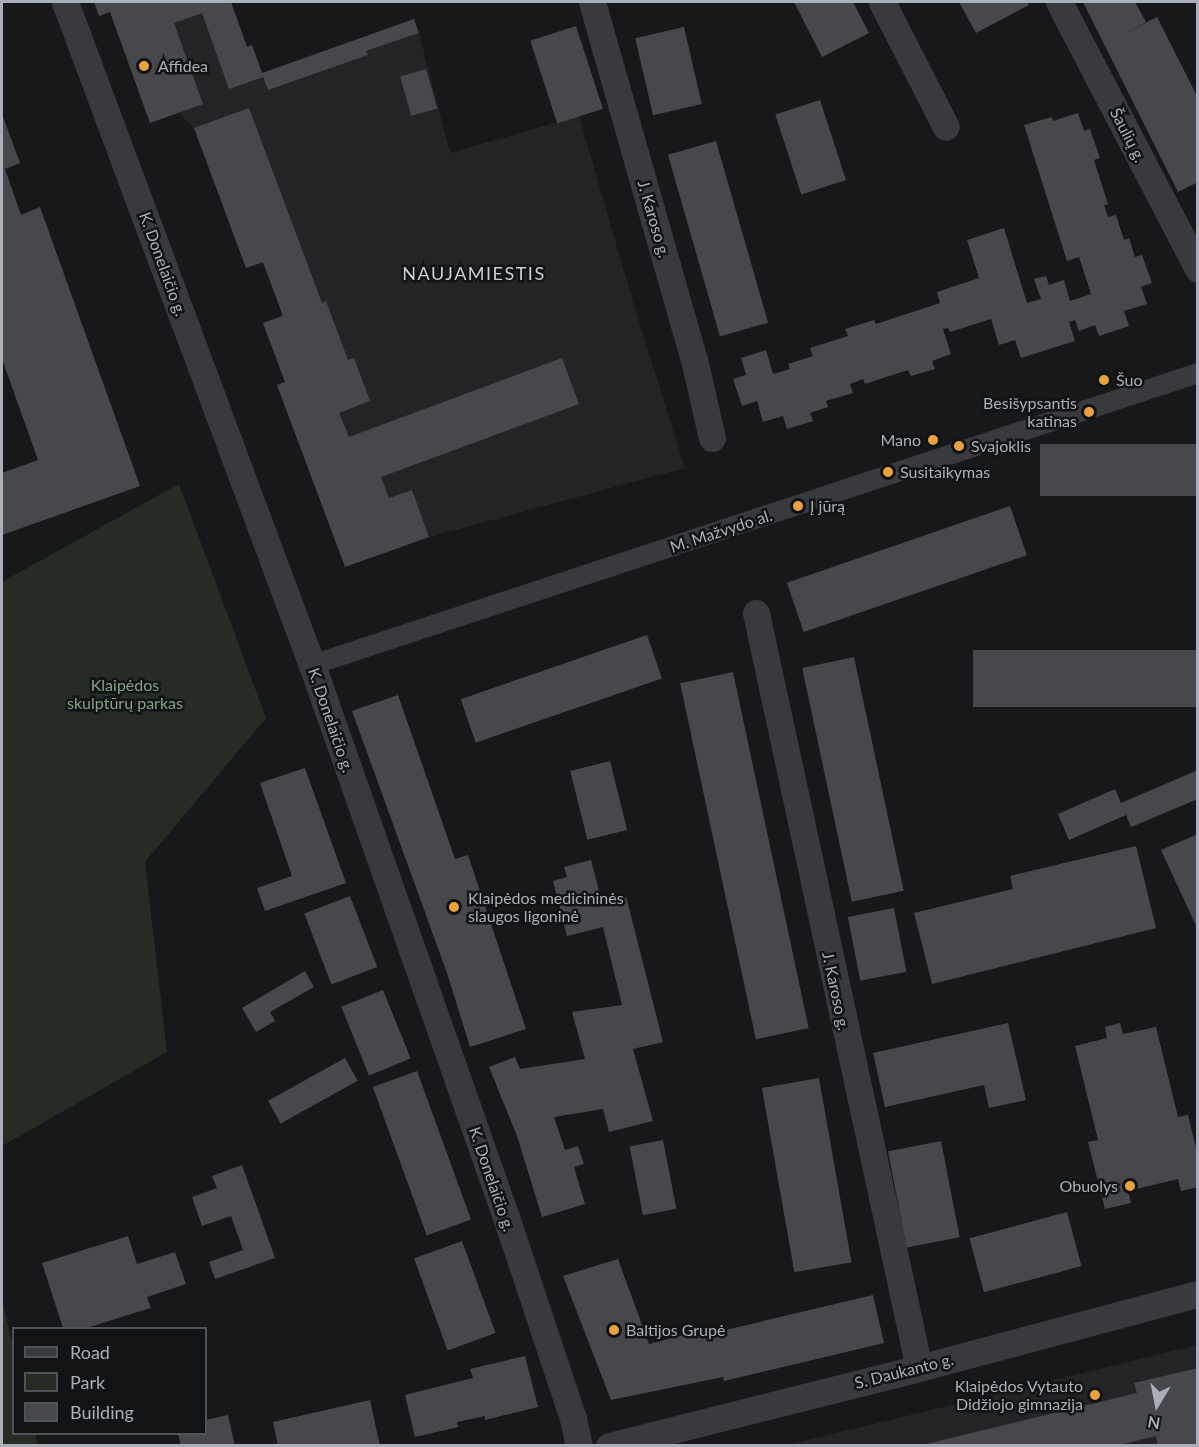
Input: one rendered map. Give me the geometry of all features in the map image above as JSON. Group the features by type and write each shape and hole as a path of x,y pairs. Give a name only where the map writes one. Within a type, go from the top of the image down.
{"street":[{"name":"K. Donelaičio g.","path":"65,2 312,665 506,1217 573,1418 579,1446"},
{"name":"J. Karoso g.","path":"592,2 694,359 712,438"},
{"path":"882,2 946,127"},
{"name":"Šaulių g.","path":"1059,2 1197,269"},
{"name":"M. Mažvydo al.","path":"312,665 1197,374"},
{"name":"J. Karoso g.","path":"756,613 918,1368"},
{"name":"S. Daukanto g.","path":"609,1446 918,1368 1197,1294"}],"shaded area":[{"path":"139,2 231,2 247,47 252,45 268,90 367,55 366,51 419,33 450,153 579,116 635,309 685,468 429,537 345,567 277,385 285,382 263,323 283,315 263,263 246,268 194,128 179,113 150,123 110,12"},
{"name":"Klaipėdos Vytauto Didžiojo gimnazija","path":"1197,1345 1197,1445 787,1445"}],"green space":[{"name":"Klaipėdos skulptūrų parkas","path":"179,484 266,718 145,862 167,1052 2,1146 2,582"},
{"path":"2,1298 12,1343 12,1435 35,1435 38,1445 2,1445"}],"building":[{"path":"94,2 231,2 247,47 252,45 262,73 414,19 419,33 366,51 368,55 268,90 263,77 229,89 202,13 174,23 203,104 150,123 110,12 99,16"},
{"path":"794,2 853,2 869,33 822,57"},
{"path":"959,2 1027,2 1029,5 976,33"},
{"path":"1083,2 1135,2 1146,22 1126,33 1157,17 1198,98 1198,182 1178,192"},
{"path":"576,26 603,109 557,124 530,41"},
{"path":"684,27 702,104 653,115 635,38"},
{"path":"426,69 437,108 411,116 400,76"},
{"path":"820,100 846,180 801,194 775,115"},
{"path":"249,108 322,303 326,301 348,360 354,358 370,401 339,413 349,437 562,358 579,404 381,477 389,498 412,490 429,537 345,567 277,385 285,382 263,323 283,316 263,262 246,268 194,128"},
{"path":"1078,113 1084,131 1090,129 1100,158 1094,160 1108,204 1104,205 1108,217 1116,215 1124,240 1129,238 1135,257 1142,255 1152,283 1141,287 1147,304 1124,311 1129,326 1099,336 1095,325 1079,331 1075,320 1069,322 1075,341 1021,358 1015,340 999,345 991,319 950,332 948,328 943,329 951,354 932,361 935,369 911,376 908,370 865,384 863,379 850,384 853,393 826,401 828,407 810,413 813,421 787,429 783,416 763,422 757,401 742,406 733,379 746,375 741,358 766,350 773,374 790,369 788,364 813,356 810,348 848,336 845,329 874,320 876,324 940,303 937,292 979,278 967,240 1004,228 1027,303 1041,299 1034,279 1046,276 1049,285 1064,280 1070,301 1091,294 1079,257 1067,261 1024,125 1052,117 1053,121"},
{"path":"2,114 20,163 5,169 21,215 40,207 140,486 2,535 2,473 38,460 2,359"},
{"path":"716,141 768,323 720,336 668,155"},
{"path":"1040,444 1198,444 1198,496 1040,496"},
{"path":"1010,506 1027,555 804,632 787,583"},
{"path":"647,635 662,678 476,743 461,699"},
{"path":"973,650 1198,650 1198,707 973,707"},
{"path":"854,657 904,891 852,902 802,668"},
{"path":"733,672 809,1028 756,1039 680,683"},
{"name":"Klaipėdos medicininės slaugos ligoninė","path":"398,695 455,859 468,855 526,1029 470,1047 447,973 352,711"},
{"path":"610,761 627,830 587,840 570,771"},
{"path":"305,768 346,883 265,911 257,888 292,876 260,783"},
{"path":"1198,770 1198,799 1131,827 1126,815 1069,840 1058,814 1115,789 1121,803"},
{"path":"1198,834 1198,930 1161,850"},
{"path":"1136,846 1156,928 932,984 914,913 1013,889 1010,876"},
{"path":"591,860 602,902 626,896 663,1042 633,1049 653,1121 609,1132 603,1109 554,1117 565,1150 578,1146 584,1164 574,1167 585,1204 542,1217 517,1136 489,1067 515,1057 520,1069 585,1059 572,1012 622,1005 603,927 567,936 553,881 567,877 564,867"},
{"path":"350,896 377,967 331,985 304,914"},
{"path":"894,908 906,972 860,981 848,917"},
{"path":"305,971 314,987 270,1012 275,1021 256,1032 242,1008"},
{"path":"383,990 411,1059 369,1075 341,1007"},
{"path":"1008,1023 1026,1100 989,1108 984,1085 885,1107 873,1053"},
{"path":"1120,1023 1123,1034 1156,1027 1178,1117 1188,1115 1198,1156 1198,1187 1181,1191 1178,1179 1128,1191 1131,1203 1105,1209 1088,1142 1098,1140 1075,1046 1107,1038 1105,1027"},
{"path":"345,1058 358,1081 281,1123 268,1101"},
{"path":"417,1071 471,1219 427,1236 373,1087"},
{"path":"819,1078 851,1262 794,1272 762,1088"},
{"path":"663,1140 676,1209 643,1215 630,1146"},
{"path":"941,1141 960,1237 907,1248 888,1151"},
{"path":"242,1165 275,1258 215,1279 209,1262 243,1250 231,1216 202,1226 192,1197 217,1188 212,1176"},
{"path":"1067,1212 1081,1266 984,1292 969,1238"},
{"path":"128,1236 137,1264 175,1252 186,1284 147,1297 151,1308 89,1327 63,1327 42,1263"},
{"path":"462,1241 496,1333 448,1351 414,1258"},
{"path":"618,1259 649,1344 711,1328 713,1333 873,1295 884,1343 724,1381 723,1377 611,1400 563,1276"},
{"path":"525,1356 538,1407 485,1420 485,1416 457,1422 458,1427 415,1437 405,1395 473,1378 470,1369"},
{"path":"1198,1368 1198,1446 1158,1446 1156,1436 1115,1446 918,1446 1137,1393 1134,1383"},
{"path":"370,1400 380,1446 278,1446 273,1422"},
{"path":"228,1415 235,1446 181,1446 178,1435 207,1435 207,1420"}],"place":[{"name":"Affidea","path":"144,66"},
{"name":"Šuo","path":"1104,380"},
{"name":"Besišypsantis katinas","path":"1089,412"},
{"name":"Mano","path":"933,440"},
{"name":"Svajoklis","path":"959,446"},
{"name":"Susitaikymas","path":"888,472"},
{"name":"Į jūrą","path":"798,506"},
{"name":"Klaipėdos medicininės slaugos ligoninė","path":"454,907"},
{"name":"Obuolys","path":"1130,1186"},
{"name":"Baltijos Grupė","path":"614,1330"},
{"name":"Klaipėdos Vytauto Didžiojo gimnazija","path":"1095,1395"}],"district":[{"name":"NAUJAMIESTIS","path":"474,273"}]}
